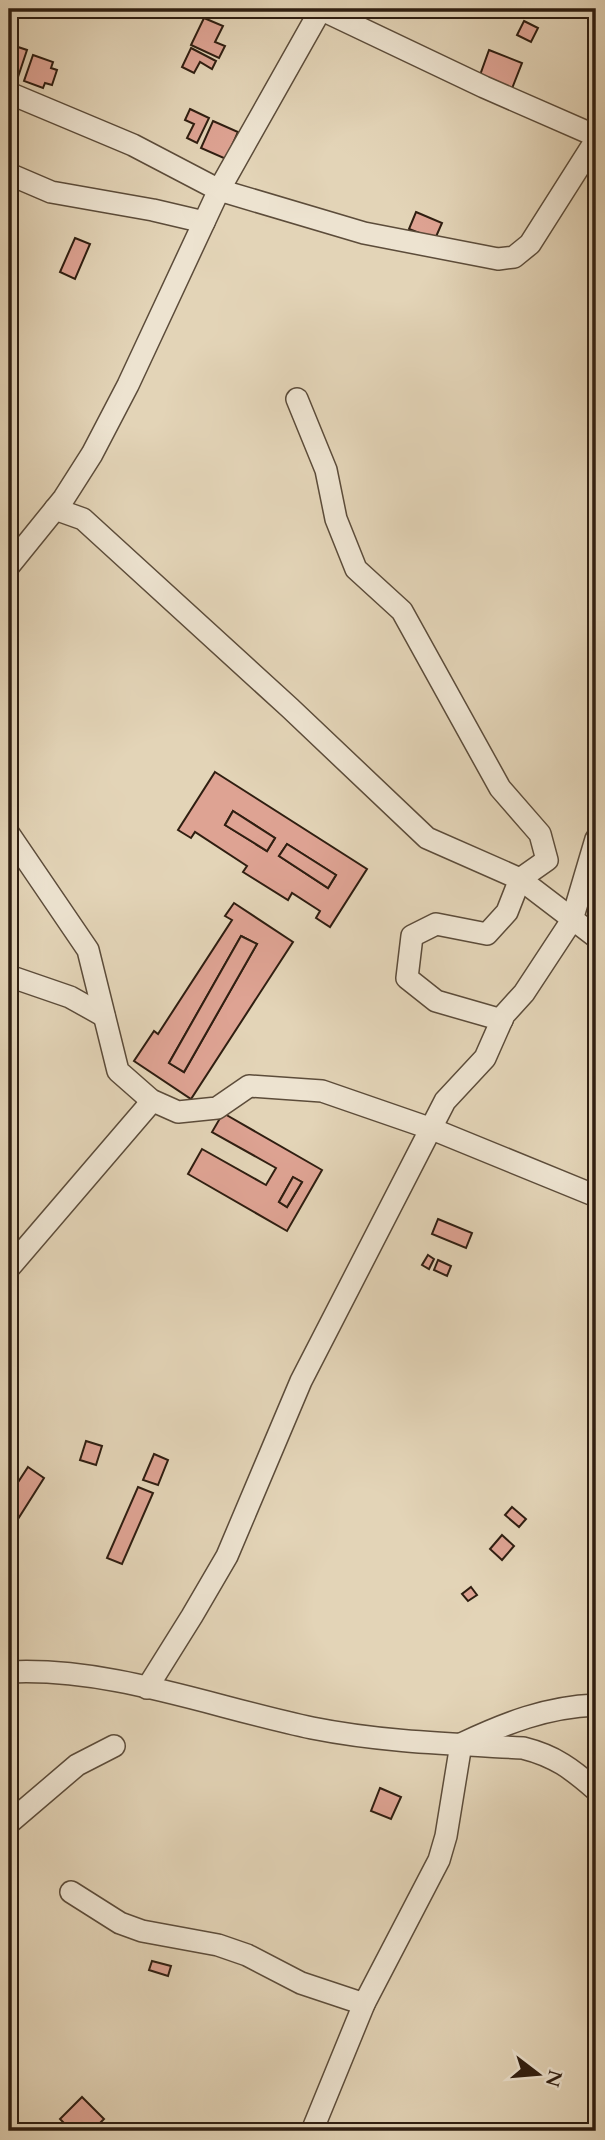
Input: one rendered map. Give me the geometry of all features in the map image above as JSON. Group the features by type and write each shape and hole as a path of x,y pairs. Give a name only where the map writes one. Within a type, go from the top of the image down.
{"street":[{"path":"9,93 133,145 219,190 364,233 506,259 514,257 530,244 596,138 320,9 219,190 93,454 55,509 9,566"},
{"path":"9,174 51,192 204,222"},
{"path":"297,399 326,470 336,519 356,569 402,611 499,788 540,834 547,860 520,879 506,912 487,934 436,923 412,936 407,978 436,1001 502,1020"},
{"path":"55,509 83,519 290,708 427,838 520,879 596,936"},
{"path":"9,834 88,950 118,1071 151,1100 178,1112 217,1108 249,1086 321,1091 432,1129 596,1196"},
{"path":"146,1688 199,1606 227,1556 301,1381 445,1101 485,1058 502,1020 524,993 572,920 596,839"},
{"path":"9,976 70,997 104,1016"},
{"path":"9,1268 151,1100"},
{"path":"9,1672 58,1673 146,1688 316,1729 390,1741 523,1748 561,1761 596,1790"},
{"path":"461,1744 531,1715 596,1705"},
{"path":"312,2131 364,2004 439,1860 446,1836 461,1744"},
{"path":"9,1823 77,1765 114,1746"},
{"path":"71,1892 120,1923 142,1931 218,1945 247,1955 302,1983 364,2004"}],"building":[{"path":"204,18 223,26 215,42 225,46 219,58 191,45"},
{"path":"524,21 538,28 531,42 517,35"},
{"path":"15,46 27,50 18,77 9,74"},
{"path":"191,48 216,61 212,69 200,62 194,73 182,67"},
{"path":"489,50 522,63 511,91 479,78"},
{"path":"33,55 53,62 51,68 57,70 52,85 45,83 43,88 24,81"},
{"path":"190,109 209,118 197,143 187,138 194,124 185,120"},
{"path":"213,121 238,132 226,159 201,148"},
{"path":"416,212 442,223 435,239 409,229"},
{"path":"75,238 90,244 75,279 60,272"},
{"path":"215,772 367,869 330,927 316,918 320,911 292,893 288,900 243,872 247,866 195,832 191,838 178,830","holes":["233,811 275,838 267,851 225,825","287,844 336,875 328,888 279,856"]},
{"path":"233,811 275,838 267,851 225,825"},
{"path":"287,844 336,875 328,888 279,856"},
{"path":"234,903 293,942 191,1099 134,1061 154,1031 158,1034 232,920 225,916","holes":["241,936 257,944 184,1072 169,1063"]},
{"path":"241,936 257,944 184,1072 169,1063"},
{"path":"223,1113 322,1170 287,1231 188,1174 202,1149 266,1185 276,1168 212,1132","holes":["293,1177 302,1182 287,1207 279,1202"]},
{"path":"293,1177 302,1182 287,1207 279,1202"},
{"path":"438,1219 472,1233 466,1248 432,1234"},
{"path":"428,1255 434,1259 429,1269 422,1265"},
{"path":"438,1260 451,1266 447,1276 434,1270"},
{"path":"86,1441 102,1446 96,1465 80,1460"},
{"path":"154,1454 168,1460 158,1485 143,1480"},
{"path":"28,1467 44,1478 18,1519 9,1512 9,1496"},
{"path":"138,1487 153,1493 122,1564 107,1558"},
{"path":"512,1507 526,1519 519,1527 505,1515"},
{"path":"502,1535 514,1546 502,1560 490,1549"},
{"path":"471,1587 477,1595 468,1601 462,1594"},
{"path":"380,1788 401,1797 391,1819 371,1811"},
{"path":"152,1961 171,1966 168,1976 149,1970"},
{"path":"82,2097 104,2119 92,2131 67,2131 60,2119"}]}
